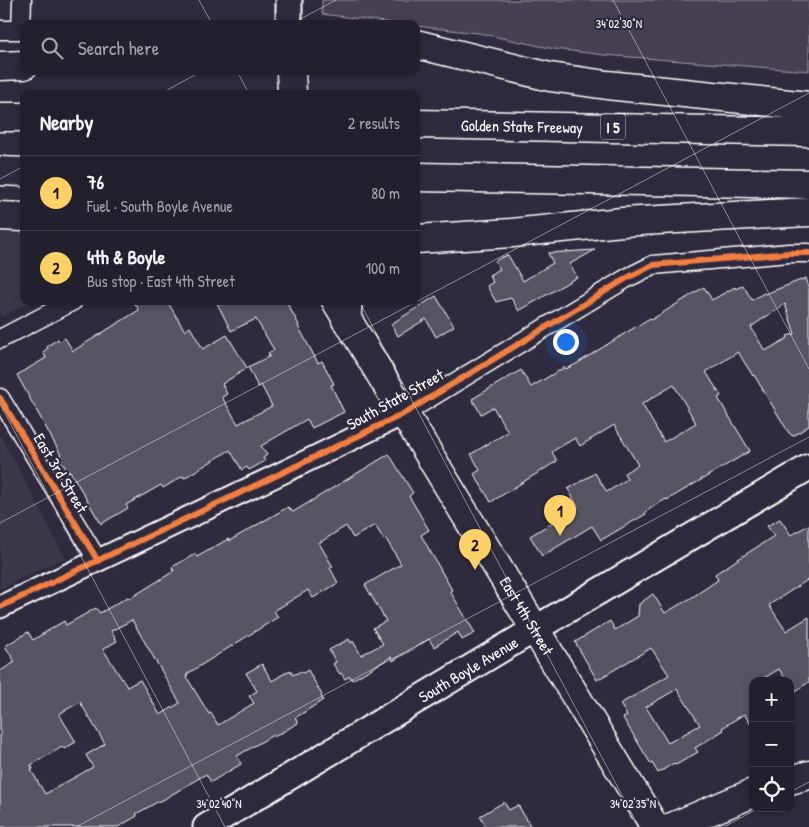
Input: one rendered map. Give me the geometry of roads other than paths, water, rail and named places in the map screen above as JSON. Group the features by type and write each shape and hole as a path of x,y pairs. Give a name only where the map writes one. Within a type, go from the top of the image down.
{"main road":[{"path":"289,0 289,20"},
{"path":"420,45 550,77 607,85 809,106"},
{"path":"0,66 20,65"},
{"path":"291,75 292,90"},
{"path":"0,117 20,117"},
{"name":"Golden State Freeway","path":"420,124 809,132"},
{"path":"0,171 20,172"},
{"path":"420,177 809,184"},
{"path":"420,239 512,233 622,222 809,212"},
{"path":"0,216 20,217"},
{"name":"East 4th Street","path":"343,308 403,414 655,827"},
{"name":"South Boyle Avenue","path":"206,827 809,467"},
{"path":"794,779 809,775"},
{"path":"672,827 749,795"}],"street":[{"path":"22,0 23,20"},
{"path":"0,30 20,30"},
{"name":"South State Street","path":"0,607 403,414 627,278 653,265 789,253 809,253"},
{"path":"0,339 65,305"},
{"name":"East 3rd Street","path":"0,398 98,561"}],"place":[{"name":"76","path":"560,536"},
{"name":"4th & Boyle","path":"475,570"}]}
